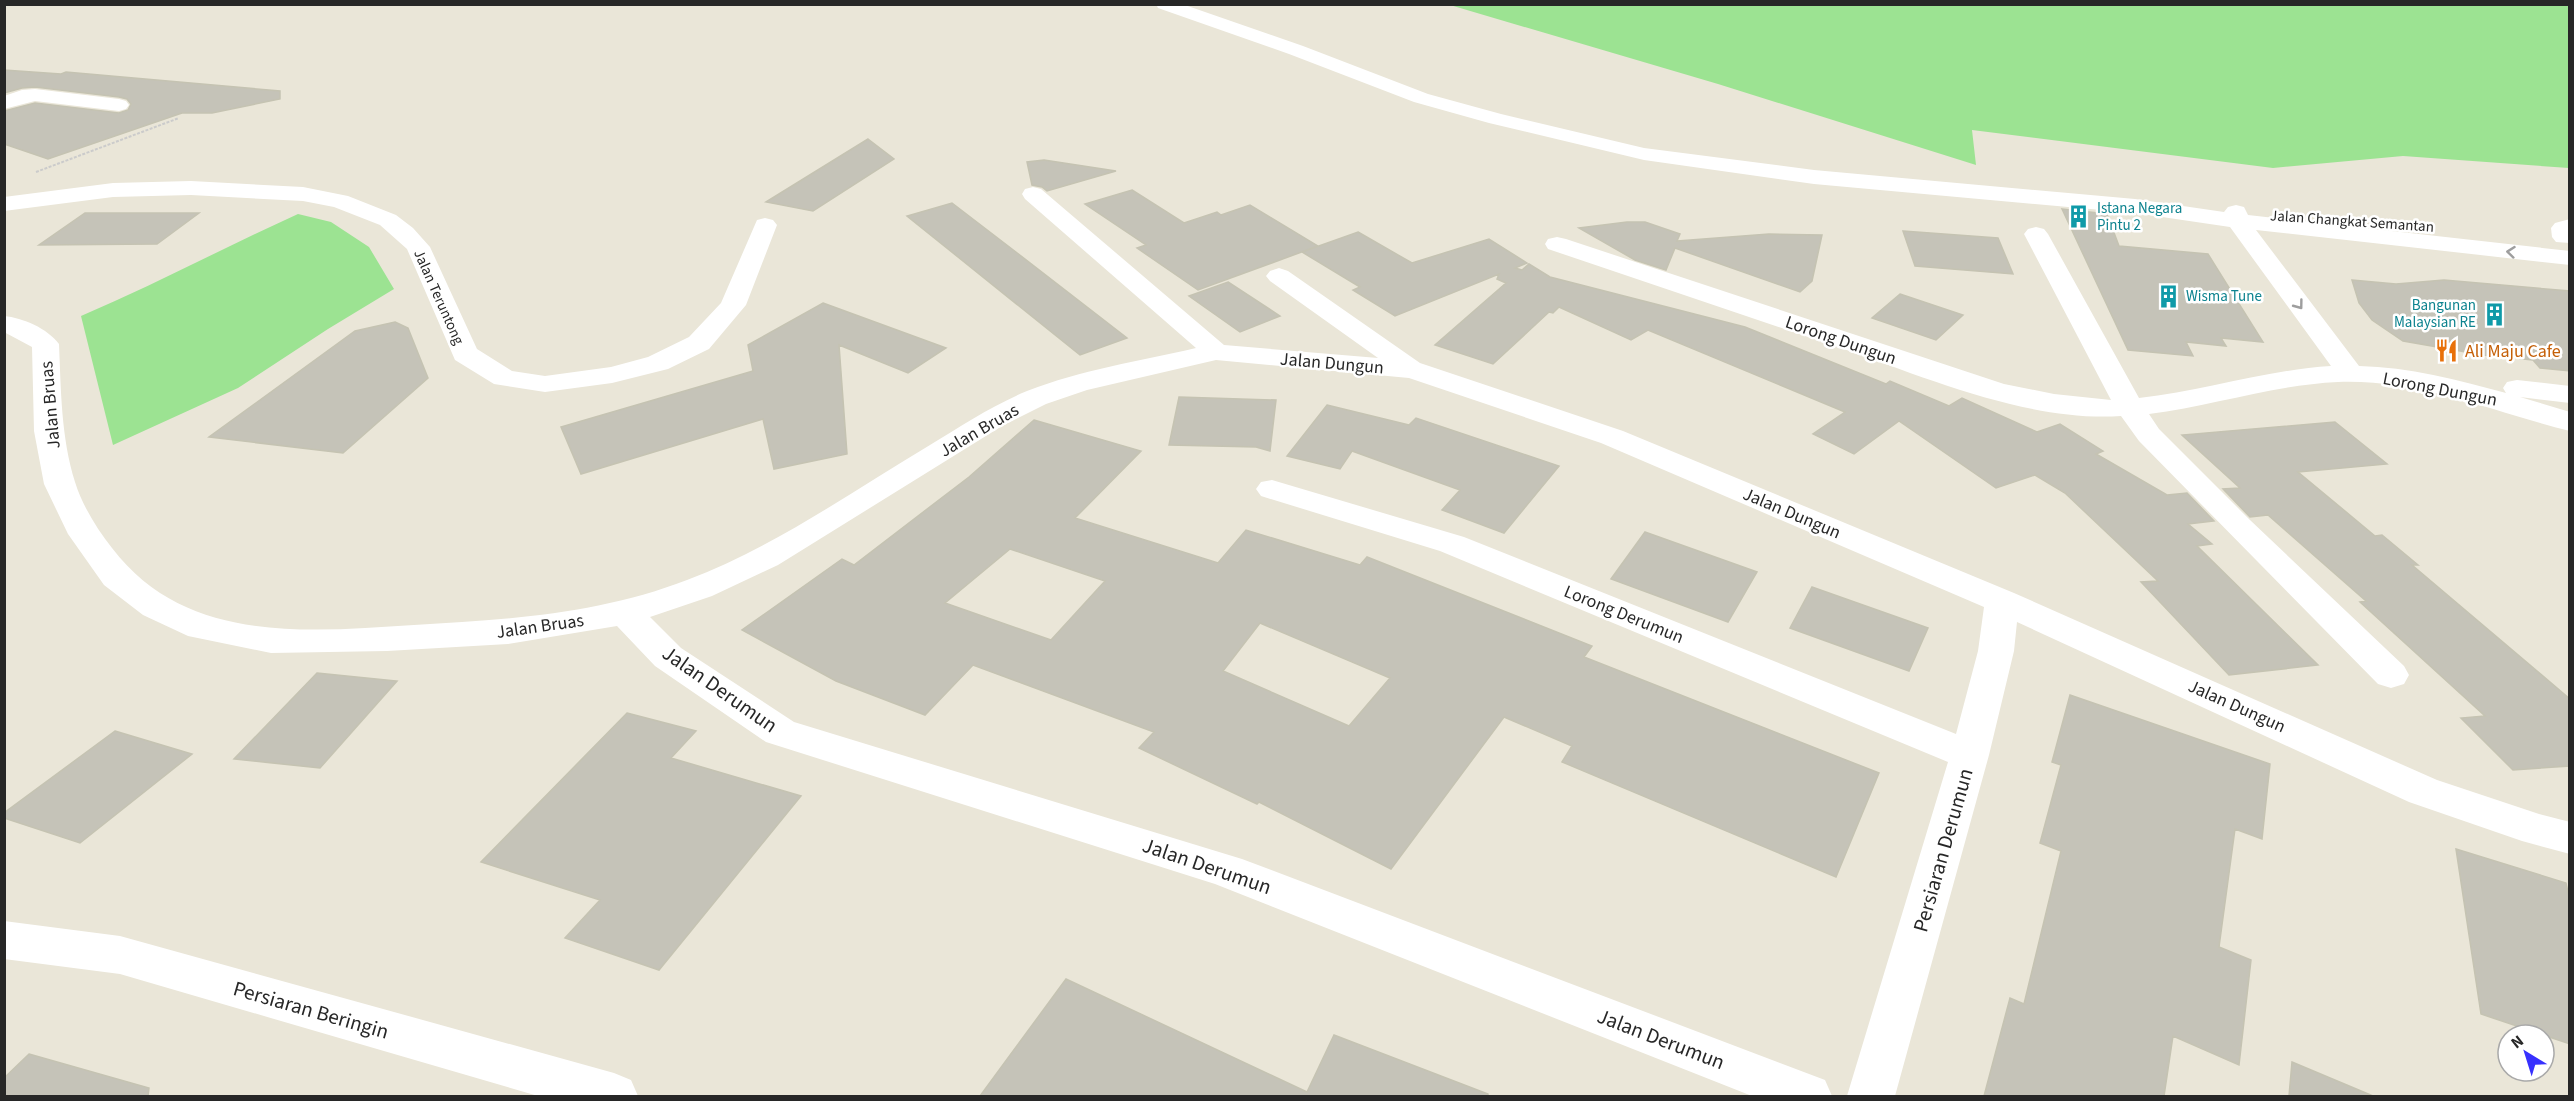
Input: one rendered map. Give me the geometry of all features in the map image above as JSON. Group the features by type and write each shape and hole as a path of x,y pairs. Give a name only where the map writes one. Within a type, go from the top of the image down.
{"street":[{"name":"Jalan Changkat Semantan","path":"1164,4 1296,50 1422,98 1496,119 1644,154 1814,177 2237,217 2449,245"},
{"path":"4,103 35,94 119,105"},
{"name":"Jalan Teruntong","path":"4,204 112,190 191,189 303,194 340,201 388,220 418,247 465,354 504,378 545,384 612,375 658,363 699,344 733,305 765,225"},
{"path":"1033,194 1216,352"},
{"name":"Jalan Changkat Semantan","path":"2237,217 2568,240"},
{"path":"2237,217 2264,258 2352,375"},
{"path":"2036,234 2130,408 2149,435 2391,675"},
{"name":"Jalan Changkat Semantan","path":"2264,258 2294,237 2314,235 2423,246 2568,240"},
{"name":"Lorong Dungun","path":"1557,244 1979,385 2085,407 2130,408 2325,374 2420,381 2526,393 2570,422"},
{"path":"1279,276 1413,370"},
{"name":"Jalan Bruas","path":"4,324 15,325 45,344 49,431 60,484 84,534 116,577 156,607 200,628 271,641 387,639 508,632 625,614 700,588 766,558 992,420 1036,398 1079,383 1216,352"},
{"name":"Jalan Dungun","path":"1216,352 1413,370 1612,437 2002,601 2423,791 2538,830 2570,838"},
{"path":"2462,368 2526,393 2570,395"},
{"name":"Lorong Derumun","path":"1272,489 1452,544 1970,755"},
{"name":"Persiaran Derumun","path":"1871,1096 1970,755 1996,651 2002,601"},
{"name":"Jalan Derumun","path":"625,614 668,657 780,732 1227,871 1808,1096"},
{"name":"Persiaran Beringin","path":"4,940 120,955 615,1096"}],"path":[{"path":"26,176 179,118"}],"green space":[{"path":"1450,5 2569,5 2569,168 2403,156 2273,168 1972,130 1976,165 1718,84"},
{"path":"298,214 331,222 369,247 394,289 238,388 113,445 81,316"}],"building":[{"path":"4,70 61,74 66,72 280,91 280,99 212,113 182,113 48,159 4,144 4,111 35,103 119,113 128,110 131,104 127,99 119,97 35,87 4,93"},
{"path":"868,139 894,159 813,211 766,202"},
{"path":"1044,160 1116,171 1047,191 1042,187 1032,185 1027,162"},
{"path":"1132,190 1184,223 1217,212 1221,215 1250,205 1318,246 1198,290 1137,248 1146,245 1085,204"},
{"path":"952,203 1127,338 1080,355 907,216"},
{"name":"Wisma Tune","path":"2062,209 2107,214 2119,246 2208,254 2263,342 2221,338 2226,346 2186,342 2193,356 2128,350"},
{"path":"85,213 199,213 157,244 39,245"},
{"path":"1645,222 1680,234 1677,241 1769,234 1822,235 1812,281 1800,292 1675,248 1666,270 1635,260 1579,228"},
{"path":"1903,231 1998,238 2013,274 1915,266"},
{"path":"1358,232 1412,263 1489,239 1527,263 1515,268 1522,270 1529,264 1550,277 1745,327 1886,384 1890,381 1949,406 1962,398 2037,432 2060,424 2103,451 2096,454 2167,495 2187,493 2214,521 2188,524 2212,544 2197,546 2318,665 2229,675 2141,582 2158,581 2065,493 2035,475 1996,488 1899,421 1854,454 1813,434 1845,412 1648,330 1631,340 1559,307 1553,313 1549,312 1493,364 1435,345 1506,283 1497,279 1499,274 1395,316 1353,290 1360,287 1302,252"},
{"name":"Bangunan Malaysian RE","path":"2352,280 2396,284 2444,280 2570,291 2570,371 2540,368 2533,360 2483,355 2403,341 2372,320 2359,303"},
{"path":"1228,282 1280,316 1240,332 1189,296"},
{"path":"1900,294 1963,315 1936,340 1872,318"},
{"path":"823,303 946,348 908,373 839,345 847,454 774,469 763,419 581,474 561,427 753,371 748,345"},
{"path":"395,322 408,328 428,378 343,453 209,437 355,331"},
{"path":"1179,397 1276,400 1270,451 1256,447 1169,445"},
{"path":"1327,405 1409,425 1416,418 1559,466 1504,533 1442,510 1460,490 1352,451 1340,469 1287,456"},
{"path":"1034,420 1141,451 1075,518 1218,563 1246,530 1360,565 1367,557 1592,646 1584,657 1879,773 1836,877 1562,762 1572,746 1504,717 1391,869 1259,802 1257,804 1139,748 1154,732 973,665 925,715 836,681 742,630 842,559 854,565 969,477","holes":["1010,549 1105,581 1051,640 945,603","1260,623 1390,678 1349,726 1223,671"]},
{"path":"2335,422 2387,464 2298,472 2375,536 2382,535 2418,565 2412,565 2570,699 2570,766 2513,770 2461,718 2485,716 2360,602 2366,601 2268,515 2250,517 2223,489 2240,488 2182,435"},
{"path":"1645,532 1757,572 1728,622 1611,579"},
{"path":"1812,587 1928,628 1909,671 1790,628"},
{"path":"317,673 397,681 320,768 234,759"},
{"path":"2070,695 2270,764 2262,839 2235,829 2219,947 2251,960 2239,1065 2173,1036 2164,1096 1984,1096 2010,998 2024,1004 2061,851 2040,843 2061,765 2052,762"},
{"path":"627,713 696,731 671,758 801,796 659,970 565,938 600,900 481,862"},
{"path":"115,731 192,754 80,843 4,818 4,813"},
{"path":"2456,849 2566,883 2570,901 2570,1044 2556,1039 2556,1023 2508,1023 2481,1014"},
{"path":"1066,979 1307,1092 1334,1035 1488,1094 1488,1096 980,1096"},
{"path":"29,1054 149,1088 148,1096 4,1096 4,1078"},
{"path":"2292,1062 2373,1096 2289,1096"}],"place":[{"name":"Istana Negara Pintu 2","path":"2079,217"},
{"name":"Wisma Tune","path":"2168,296"},
{"name":"Bangunan Malaysian RE","path":"2494,314"},
{"name":"Ali Maju Cafe","path":"2447,351"}]}
